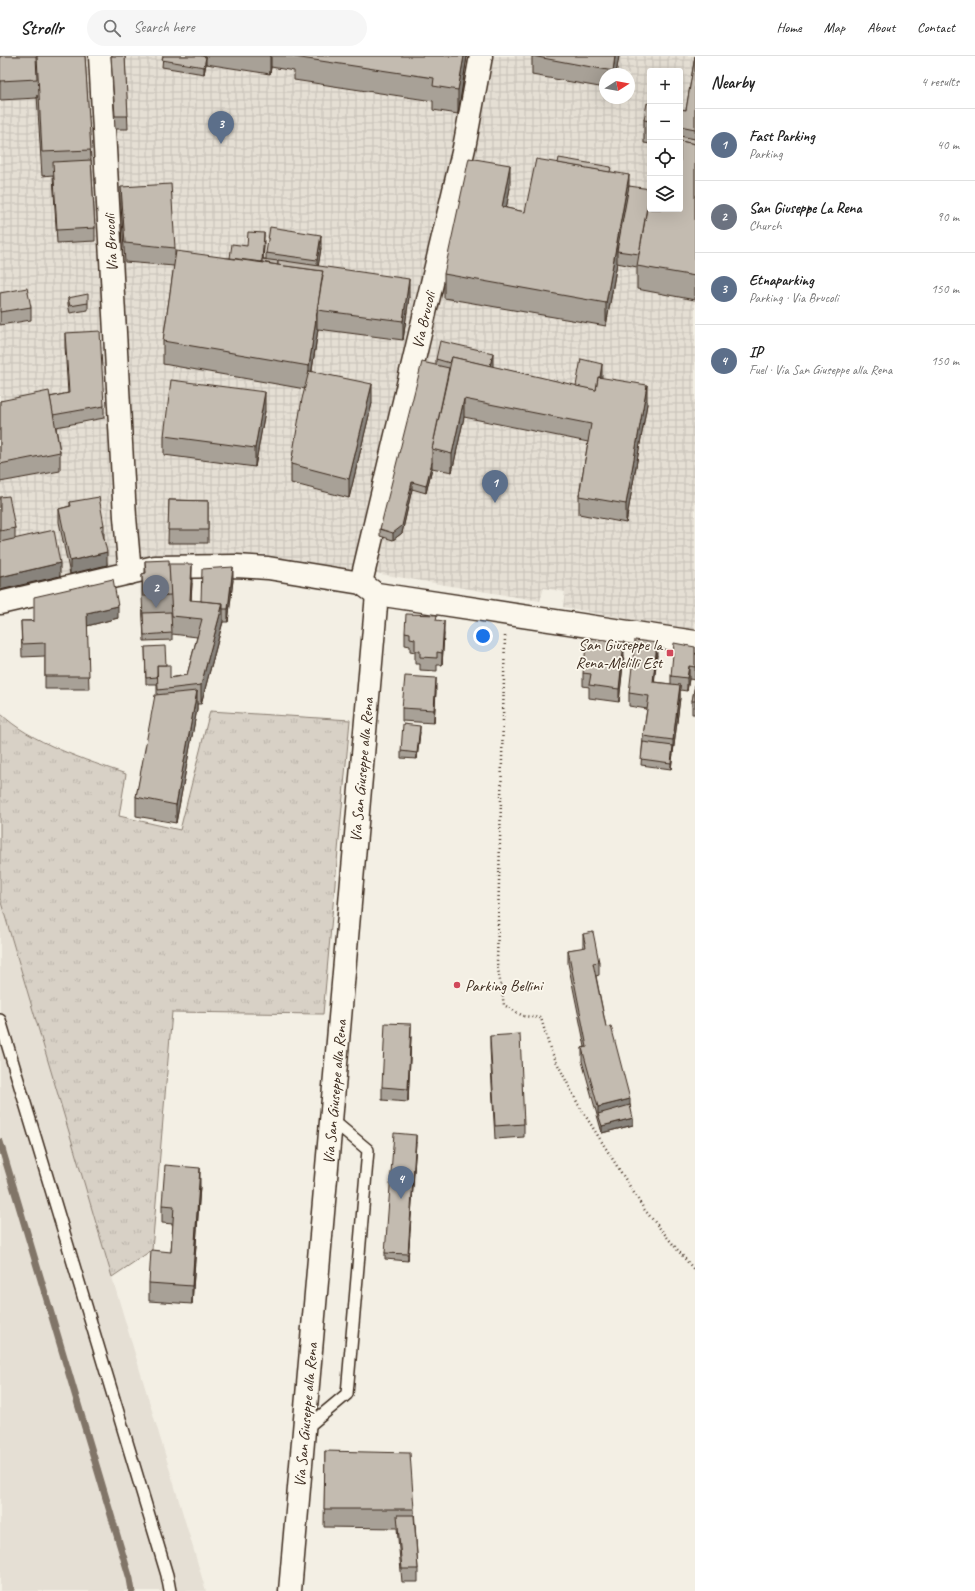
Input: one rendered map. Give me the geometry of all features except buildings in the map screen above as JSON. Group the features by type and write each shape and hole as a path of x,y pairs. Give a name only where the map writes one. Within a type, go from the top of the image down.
{"street":[{"name":"Via Brucoli","path":"100,56 125,517 130,573"},
{"name":"Via Brucoli","path":"369,588 464,148 481,56"},
{"path":"0,603 155,566 236,566 268,568 505,614 695,642"},
{"name":"Via San Giuseppe alla Rena","path":"290,1591 331,1119 369,588"}],"lane":[{"path":"0,1020 167,1575 170,1591"},
{"path":"304,1429 347,1394 368,1150 331,1119"}],"path":[{"path":"505,614 497,963 504,1005 523,1016 541,1018 550,1049 578,1104 644,1209 695,1271"}],"shaded area":[{"path":"0,56 695,56 695,632 563,607 565,592 544,588 540,601 262,554 147,557 0,593"},
{"path":"0,899 112,1277 206,1591 0,1591"}],"green space":[{"path":"210,711 350,720 323,1014 172,1012 152,1250 112,1277 0,899 0,713 12,723 43,742 77,757 126,774 119,816 180,830"}],"waterway":[{"path":"0,1142 130,1579 132,1591"}],"place":[{"name":"Etnaparking","path":"221,144"},
{"name":"Fast Parking","path":"495,503"},
{"name":"San Giuseppe La Rena","path":"156,608"},
{"name":"San Giuseppe la Rena-Melilli Est","path":"670,653"},
{"name":"Parking Bellini","path":"457,985"},
{"name":"IP","path":"401,1199"}]}
